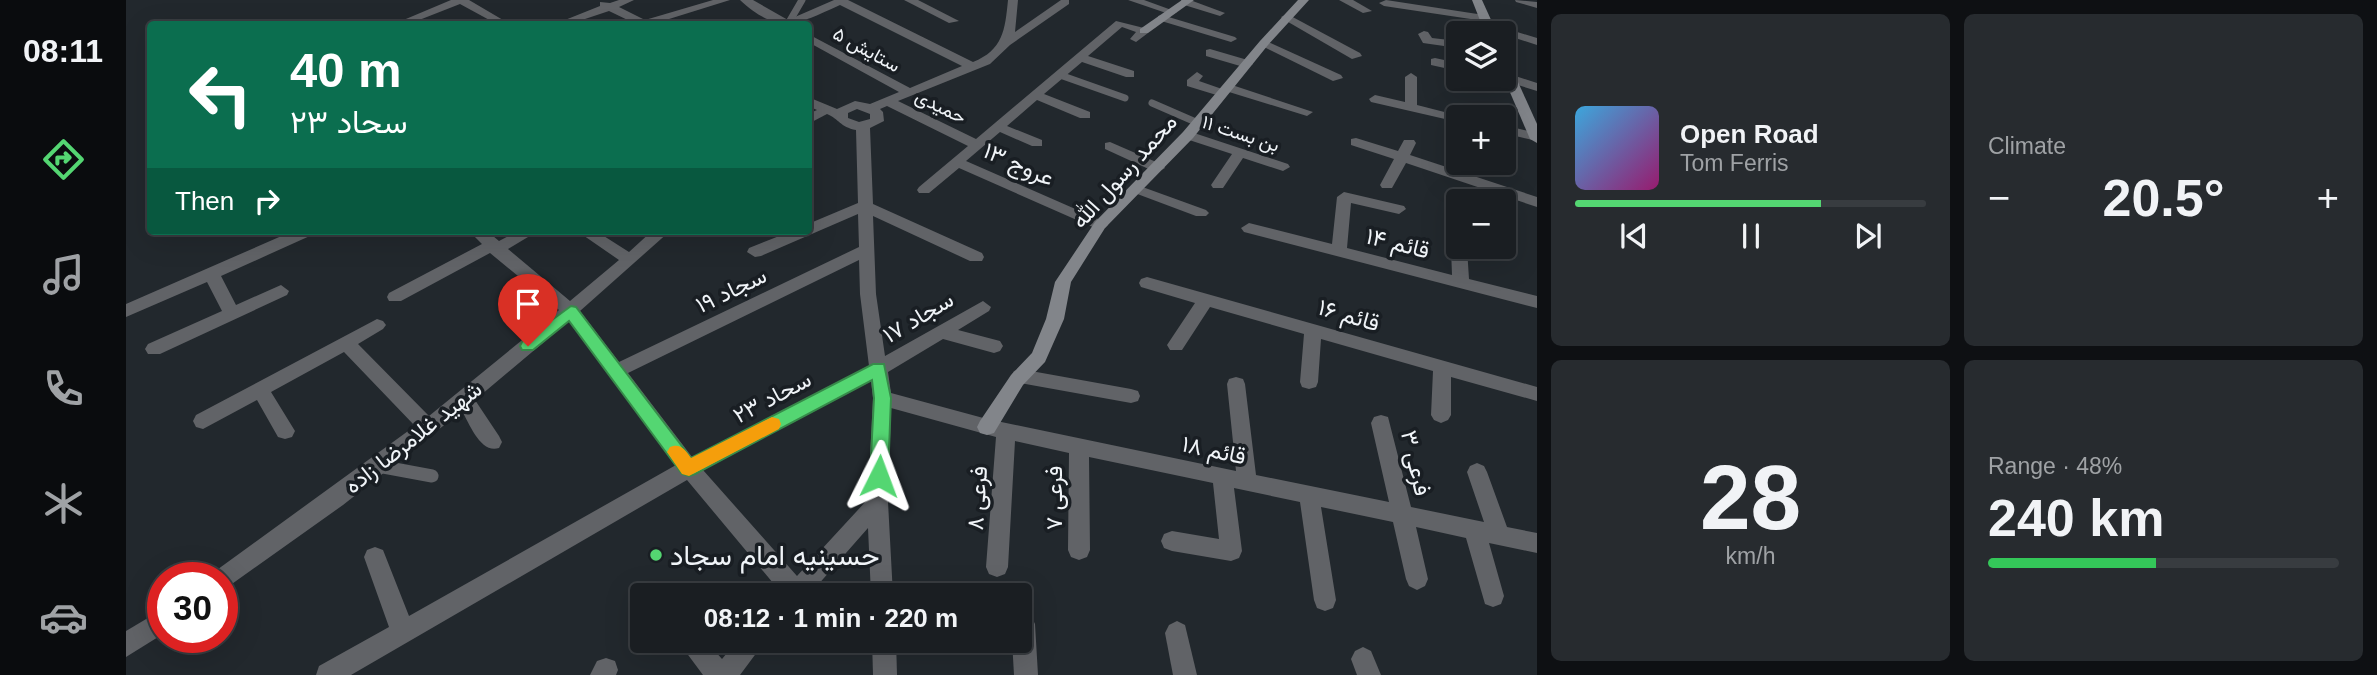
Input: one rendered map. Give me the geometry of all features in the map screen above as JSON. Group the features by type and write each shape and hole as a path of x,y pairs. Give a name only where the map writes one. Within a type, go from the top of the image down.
{"street":[{"path":"408,21 461,0 497,20"},
{"path":"595,0 638,21"},
{"path":"569,21 629,0"},
{"path":"654,21 725,0"},
{"path":"745,0 783,21"},
{"path":"909,0 953,21"},
{"path":"1008,43 1013,0"},
{"path":"1133,0 1231,39"},
{"name":"محمد رسول الله","path":"996,429 1020,376 1039,357 1055,319 1063,282 1100,225 1158,168 1304,0"},
{"path":"1344,0 1367,11"},
{"path":"1477,0 1486,21"},
{"path":"1520,0 1537,5"},
{"path":"795,21 842,1 973,67"},
{"path":"925,190 1120,23 1140,35 1187,1 1220,13"},
{"path":"840,115 842,111 855,105 872,108 993,58 1008,43 1065,2"},
{"path":"1384,3 1469,21"},
{"path":"418,17 424,21"},
{"path":"1287,18 1356,56"},
{"path":"1516,35 1537,42"},
{"path":"1426,37 1446,42"},
{"name":"ستایش ۵","path":"812,39 909,92"},
{"path":"1264,43 1337,78"},
{"path":"1210,53 1247,64"},
{"path":"1080,57 1130,74"},
{"path":"1435,62 1446,64"},
{"path":"1411,77 1411,107"},
{"path":"1516,79 1537,87"},
{"path":"1194,80 1307,111"},
{"path":"1514,91 1537,138"},
{"path":"1035,95 1085,115"},
{"path":"1375,99 1446,115"},
{"name":"حمیدی","path":"887,101 977,145"},
{"path":"812,103 840,115 847,124 863,126 871,124 879,116 872,108"},
{"path":"812,118 827,109"},
{"path":"863,126 866,250 882,398 878,502 881,583"},
{"path":"999,127 1037,143"},
{"name":"بن بست ۱۱","path":"1193,129 1240,152 1283,167"},
{"path":"1516,132 1537,138"},
{"path":"1356,142 1537,202"},
{"path":"1387,185 1409,143"},
{"path":"1110,146 1158,168"},
{"path":"1218,185 1240,152"},
{"name":"عروج ۱۳","path":"957,162 1100,225"},
{"path":"1137,189 1201,213"},
{"path":"1339,251 1344,197 1399,209"},
{"path":"812,228 865,206 976,257"},
{"name":"قائم ۱۴","path":"1248,228 1537,302"},
{"path":"126,311 298,235"},
{"path":"481,235 571,311 689,468 786,583"},
{"path":"395,297 521,235"},
{"path":"591,235 630,260"},
{"name":"شهید غلامرضا زاده","path":"238,568 428,427 571,311 658,235"},
{"path":"755,252 795,235"},
{"name":"سجاد ۱۹","path":"617,371 866,250"},
{"path":"1460,259 1461,283"},
{"path":"211,274 232,313"},
{"name":"قائم ۱۶","path":"1147,283 1537,394"},
{"path":"154,349 281,291"},
{"path":"1177,345 1206,300"},
{"name":"سجاد ۱۷","path":"878,369 983,307"},
{"path":"203,421 377,325"},
{"path":"1309,382 1313,330"},
{"path":"941,332 994,346"},
{"path":"345,342 428,427"},
{"path":"1441,415 1442,367"},
{"name":"سحاد ۲۳","path":"328,675 689,468 878,369"},
{"path":"1020,376 1131,396"},
{"path":"1236,384 1247,482"},
{"path":"260,390 285,431"},
{"path":"463,398 492,442"},
{"name":"قائم ۱۸","path":"882,398 996,429 1537,543"},
{"name":"فرعی ۳","path":"1381,422 1416,579"},
{"name":"فرعی ۸","path":"996,429 997,568"},
{"name":"فرعی ۷","path":"1079,447 1079,550"},
{"path":"1477,472 1500,536"},
{"path":"1172,541 1231,551 1222,477"},
{"path":"1309,495 1325,600"},
{"path":"805,583 878,502"},
{"path":"1475,530 1493,596"},
{"path":"375,557 403,632"},
{"path":"126,645 147,631"},
{"path":"1177,633 1185,675"},
{"path":"701,653 721,675 742,653"},
{"path":"884,653 885,675"},
{"path":"1025,653 1026,675"}],"lane":[{"path":"790,21 802,0"},
{"path":"1060,75 1125,98"},
{"path":"1152,103 1193,129"},
{"path":"378,466 432,477"}],"slow traffic":[{"path":"676,452 689,468 772,424"}],"place":[{"name":"حسینیه امام سجاد","path":"656,555"}],"route":[{"path":"528,346 571,311 689,468 878,369 882,398 879,476"}]}
